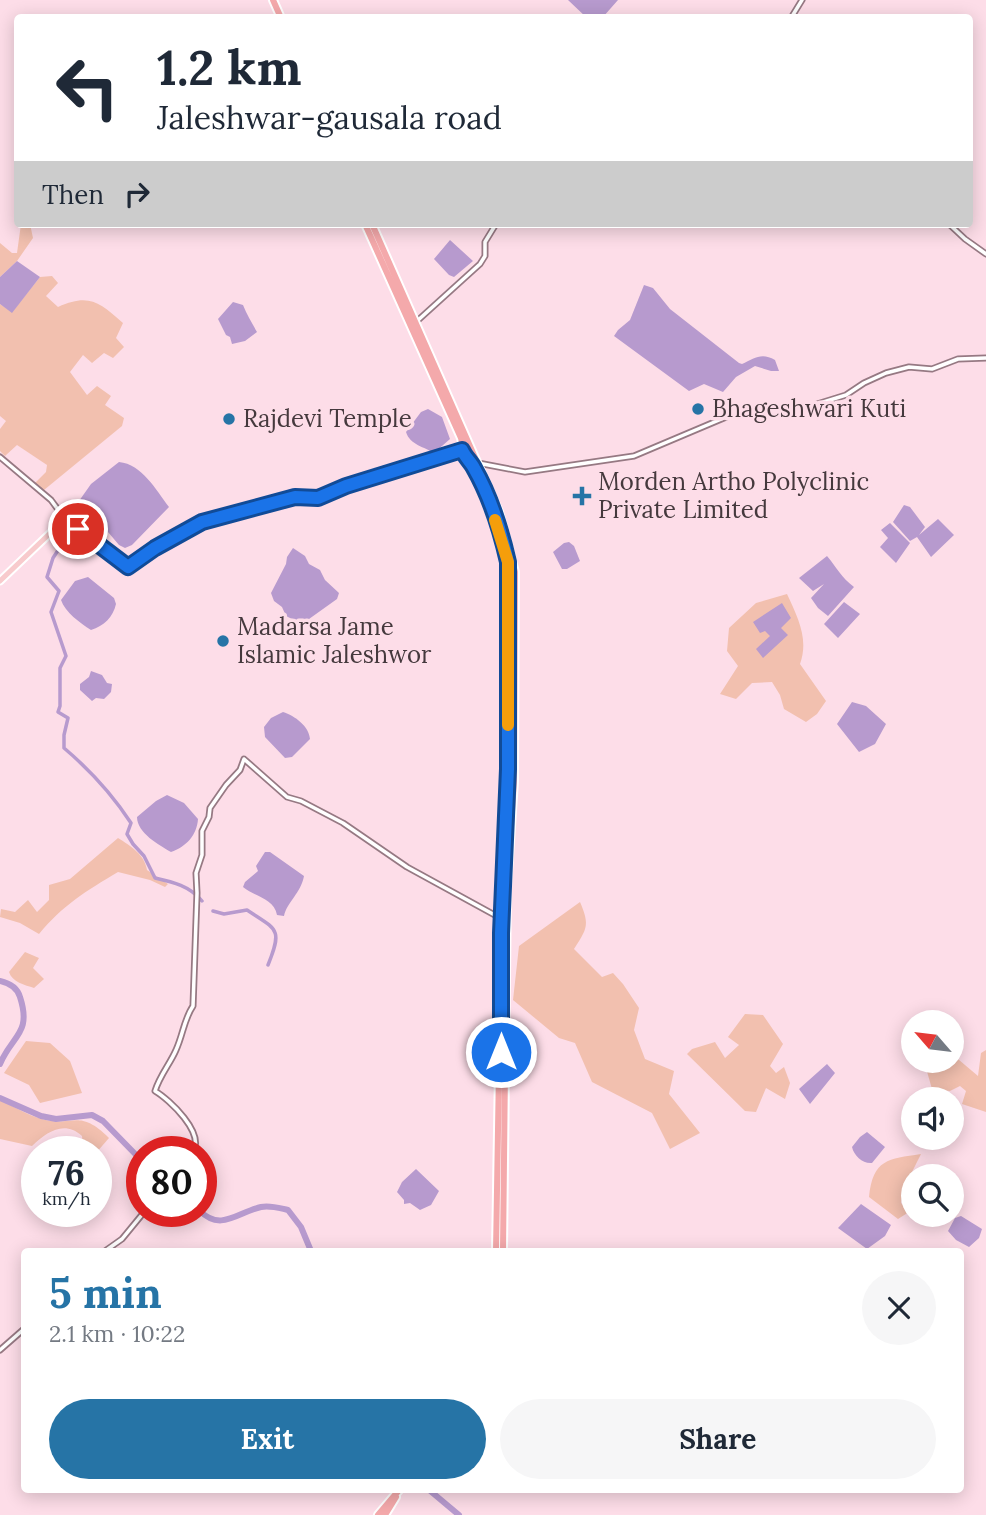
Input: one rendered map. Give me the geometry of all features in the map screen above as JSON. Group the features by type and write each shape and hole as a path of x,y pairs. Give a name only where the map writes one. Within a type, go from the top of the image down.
{"highway":[{"path":"367,228 461,438 462,450 483,488 508,562 508,769 502,919 503,1248"},
{"path":"374,228 499,512 515,572 514,781 504,948 496,1248"},
{"path":"378,1515 397,1493"},
{"path":"385,1515 398,1493"}],"main road":[{"path":"0,581 65,519 128,567 155,548 202,522 295,497 318,498 346,486 471,447"}],"street":[{"path":"415,323 480,264 485,256 485,242 494,228"},
{"path":"953,228 986,254"},
{"path":"476,462 525,472 634,456 731,415 801,410 846,395 886,373 909,367 932,369 958,359 986,358"},
{"path":"0,457 51,500 65,519"},
{"path":"194,1136 174,1104 155,1091 162,1071 176,1051 193,1006 196,873 202,855 202,831 210,808 240,771 244,759 287,797 301,801 343,823 400,863 502,919"},
{"path":"109,1248 134,1227"},
{"path":"0,1350 21,1332"}],"shaded area":[{"path":"568,0 618,0 606,14 583,14"},
{"path":"20,228 31,228 33,238 17,261 0,277 0,243 12,253 17,253"},
{"path":"450,240 473,261 454,277 434,259"},
{"path":"17,261 40,277 12,313 0,304 0,277"},
{"path":"52,276 58,283 46,296 58,307 86,300 100,305 123,323 116,338 124,347 113,358 104,353 92,363 83,355 70,372 87,395 97,386 111,396 105,405 124,418 122,426 44,490 35,483 46,472 47,465 17,445 5,456 0,451 0,429 6,421 0,416 0,304 12,312 40,277"},
{"path":"644,285 653,288 670,309 739,363 766,356 775,360 779,371 755,366 736,377 723,392 704,384 689,391 614,336 630,320"},
{"path":"233,302 243,305 257,332 245,341 232,344 218,319"},
{"path":"428,409 442,417 450,439 434,453 414,443 406,432 421,412"},
{"path":"119,462 135,467 154,486 169,507 132,545 125,548 119,545 108,529 79,501 91,484"},
{"path":"904,505 910,507 925,527 919,535 938,519 954,535 931,557 917,537 910,541 893,522"},
{"path":"890,523 910,543 896,563 880,547 888,538 881,530"},
{"path":"569,542 574,546 580,561 562,569 553,552"},
{"path":"293,548 305,556 309,564 320,570 325,580 339,593 337,599 302,624 286,616 271,593"},
{"path":"827,556 854,587 828,616 811,598 824,584 813,591 799,578"},
{"path":"88,577 114,598 116,604 107,620 91,630 69,613 61,600 75,581"},
{"path":"787,594 803,637 800,664 826,701 817,714 806,722 784,709 772,682 752,683 736,699 720,694 738,666 727,651 729,628 756,603"},
{"path":"844,602 860,614 838,638 824,624"},
{"path":"782,603 791,618 781,628 788,635 763,658 756,649 770,636 765,631 760,633 753,622"},
{"path":"91,671 102,675 107,683 112,684 111,692 104,699 96,698 92,701 80,690 80,684 89,677"},
{"path":"852,702 866,706 886,724 875,744 859,752 837,724"},
{"path":"283,712 301,722 310,739 292,757 285,758 265,737 264,727 271,718"},
{"path":"167,795 184,803 198,819 190,840 171,852 145,833 137,817"},
{"path":"118,838 140,855 147,870 168,884 165,887 150,880 118,872 76,899 39,934 20,923 0,917 1,909 15,912 28,900 37,912 49,900 49,885 70,879"},
{"path":"265,852 270,852 304,876 284,916 277,915 268,901 243,887 258,871 256,866"},
{"path":"580,902 586,927 574,949 602,977 613,973 623,984 639,1008 634,1030 645,1059 674,1071 669,1094 700,1133 670,1149 652,1113 592,1082 575,1043 559,1038 513,1000 519,946"},
{"path":"25,952 39,958 33,968 44,979 34,988 16,981 9,972"},
{"path":"745,1014 763,1015 783,1044 770,1066 776,1073 784,1067 790,1083 785,1099 766,1088 756,1112 745,1111 687,1054 692,1049 715,1042 725,1058 739,1045 728,1037"},
{"path":"26,1041 50,1043 70,1061 82,1093 40,1103 29,1085 4,1073"},
{"path":"986,1050 986,1112 964,1105 964,1087 931,1087 927,1073 964,1073 964,1064 978,1076 981,1053"},
{"path":"827,1064 835,1073 810,1104 799,1089"},
{"path":"0,1100 42,1119 90,1123 107,1136 82,1136 62,1128 44,1136 21,1136 21,1144 0,1139"},
{"path":"867,1132 885,1147 872,1163 859,1159 852,1147"},
{"path":"921,1154 916,1164 901,1164 901,1217 898,1219 869,1197 874,1175 879,1168 884,1163"},
{"path":"416,1169 439,1191 431,1205 420,1210 410,1203 404,1204 397,1192 402,1182"},
{"path":"861,1204 891,1225 885,1236 868,1248 838,1228"},
{"path":"964,1218 982,1229 979,1238 969,1247 956,1240 948,1231 950,1227 964,1227"}],"waterway":[{"path":"61,528 66,538 53,558 47,577 59,591 51,612 66,656 60,668 58,712 68,718 64,748 100,783 124,812 131,823 127,834 144,856 155,878 187,888 202,901"},
{"path":"213,911 224,914 247,910 271,926 276,937 268,965"},
{"path":"0,981 17,991 24,1019 19,1034 0,1064"},
{"path":"0,1098 41,1116 56,1119 92,1115 103,1121 126,1145"},
{"path":"217,1220 230,1219 261,1207 288,1210 301,1227 310,1248"},
{"path":"433,1493 459,1515"}],"slow traffic":[{"path":"495,520 508,562 508,725"}],"place":[{"name":"Bhageshwari Kuti","path":"698,409"},
{"name":"Rajdevi Temple","path":"229,419"},
{"name":"Morden Artho Polyclinic Private Limited","path":"582,496"},
{"name":"Madarsa Jame Islamic Jaleshwor","path":"223,641"}],"route":[{"path":"78,529 128,567 155,548 202,522 295,497 318,498 333,490 462,450 483,488 508,562 508,769 501,933 501,1052"}]}
